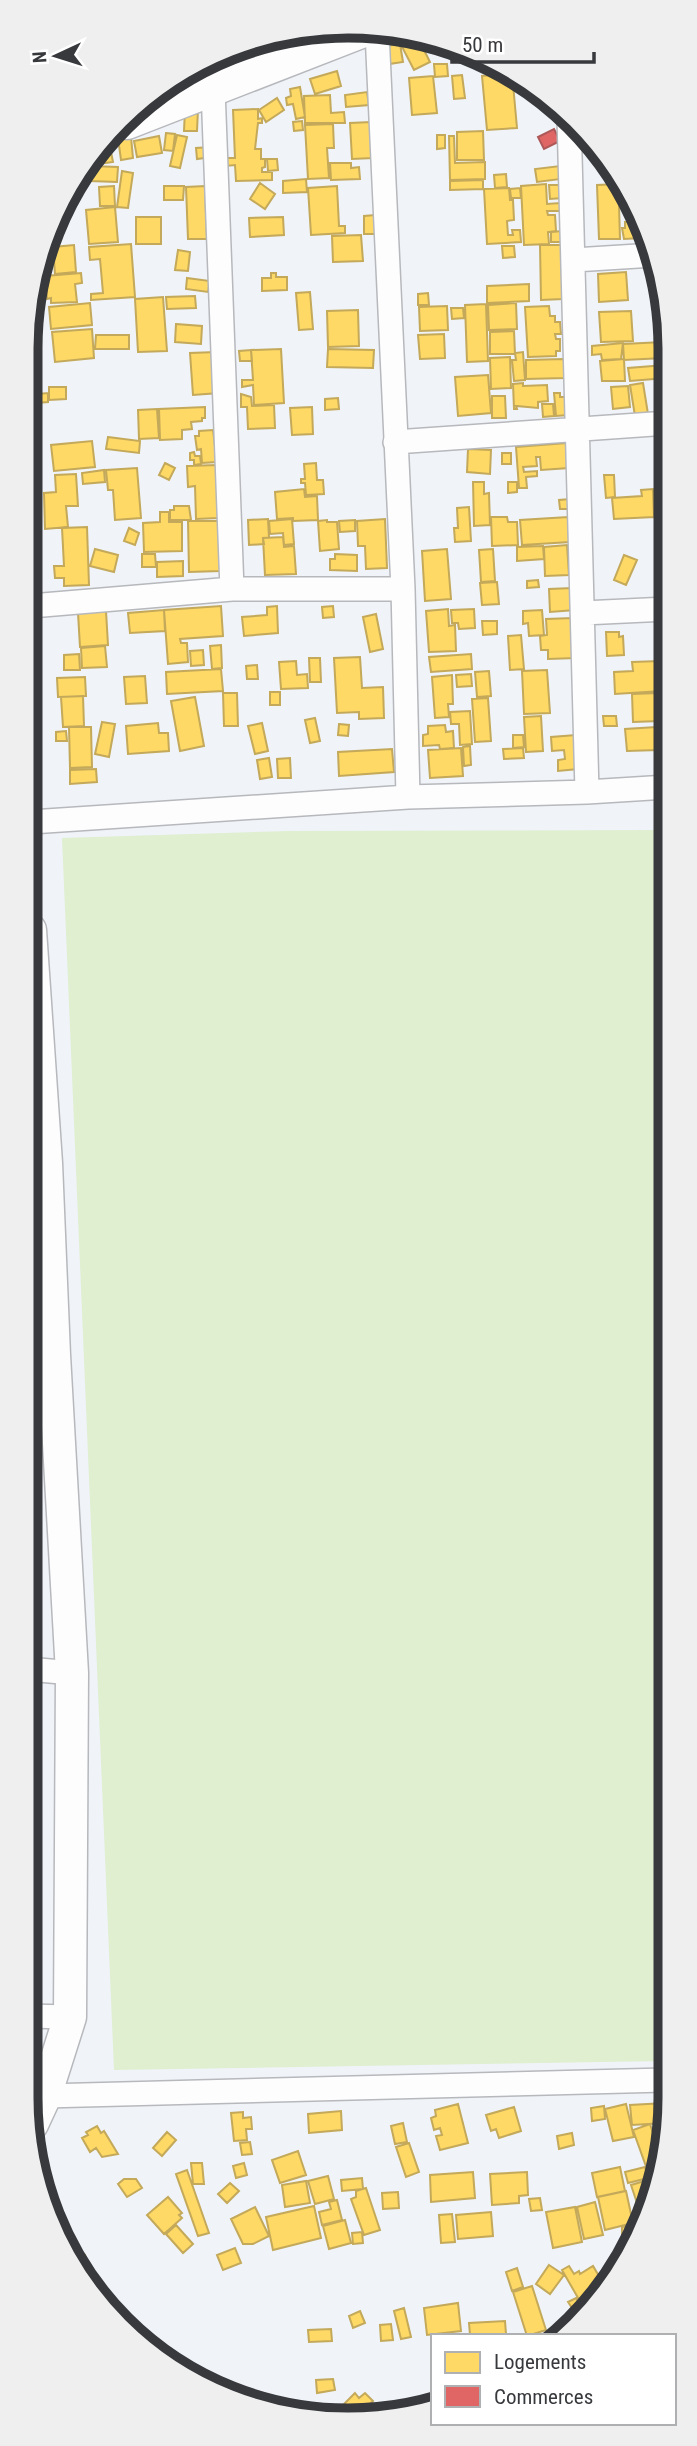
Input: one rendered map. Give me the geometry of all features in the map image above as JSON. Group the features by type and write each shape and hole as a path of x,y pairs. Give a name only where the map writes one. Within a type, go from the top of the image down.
{"street":[{"path":"175,92 213,89 339,38"},
{"path":"377,40 403,589 408,797"},
{"path":"213,89 232,589"},
{"path":"569,131 587,792"},
{"path":"574,260 644,256"},
{"path":"395,442 658,424"},
{"path":"38,605 232,589 403,589"},
{"path":"583,613 658,609"},
{"path":"38,822 408,797 658,788"},
{"path":"38,1163 41,1356 72,1673 70,2017 39,2110"},
{"path":"38,1671 72,1673"},
{"path":"38,2016 70,2017"},
{"path":"45,2096 658,2080"}],"green space":[{"path":"658,830 658,2061 114,2070 62,838 288,831"}],"building: Logements":[{"path":"400,43 423,47 430,62 414,70"},
{"path":"400,44 403,62 389,64 386,46"},
{"path":"269,49 244,59 243,57"},
{"path":"434,64 447,64 448,76 435,77"},
{"path":"337,71 341,86 315,94 310,79"},
{"path":"462,75 465,98 454,99 452,76"},
{"path":"495,75 513,86 517,128 487,130 482,76"},
{"path":"433,76 437,113 412,115 409,78"},
{"path":"300,87 305,117 296,119 293,104 287,105 286,98 291,96 290,89"},
{"path":"367,92 369,105 346,107 345,95"},
{"path":"330,95 331,113 344,112 345,123 305,123 304,96"},
{"path":"277,98 284,110 266,122 259,110"},
{"path":"185,109 198,109 197,131 184,131"},
{"path":"258,109 258,119 262,118 262,123 258,123 255,149 261,149 261,159 265,159 262,172 272,172 272,180 236,181 235,165 226,166 226,158 235,158 233,110"},
{"path":"302,121 303,130 294,131 293,122"},
{"path":"371,122 373,158 352,159 350,123"},
{"path":"333,124 334,148 327,148 329,178 308,179 305,125"},
{"path":"483,131 484,160 457,160 457,132"},
{"path":"166,133 175,134 173,151 164,150"},
{"path":"177,135 187,137 180,168 170,166"},
{"path":"437,135 445,135 445,148 437,149"},
{"path":"159,136 162,153 137,157 134,141"},
{"path":"449,136 454,136 455,163 485,162 485,179 450,180"},
{"path":"131,137 133,158 121,160 118,140"},
{"path":"211,147 212,157 197,159 196,148"},
{"path":"111,150 113,162 100,164"},
{"path":"267,159 277,159 278,170 268,171"},
{"path":"330,163 351,163 351,168 359,167 360,179 331,180"},
{"path":"98,166 118,167 117,182 90,181"},
{"path":"560,166 561,179 537,182 535,169"},
{"path":"122,171 133,173 128,208 117,207"},
{"path":"506,174 507,187 495,188 494,175"},
{"path":"306,179 307,192 283,193 283,181"},
{"path":"483,180 483,189 450,190 450,181"},
{"path":"260,183 275,194 265,209 250,199"},
{"path":"546,184 547,204 560,203 560,211 547,211 548,215 555,215 556,231 548,232 549,244 524,245 521,186"},
{"path":"611,184 623,204 619,205 620,239 599,239 597,185"},
{"path":"549,185 562,185 563,198 550,199"},
{"path":"114,186 115,206 100,206 99,187"},
{"path":"164,186 184,186 183,200 164,200"},
{"path":"205,186 207,239 188,239 186,187"},
{"path":"337,186 339,226 345,226 345,233 311,235 308,188"},
{"path":"509,188 514,220 507,221 508,235 513,235 512,230 520,230 521,242 487,244 484,189"},
{"path":"520,188 521,198 511,198 510,189"},
{"path":"115,207 118,242 89,244 86,210"},
{"path":"375,215 376,234 364,234 364,216"},
{"path":"136,217 161,217 161,244 136,244"},
{"path":"283,217 284,235 250,237 249,218"},
{"path":"631,221 638,238 624,239 622,228 625,228 625,222"},
{"path":"563,231 564,242 551,242 551,232"},
{"path":"361,235 363,261 333,262 332,236"},
{"path":"131,244 135,297 91,300 91,294 103,293 100,259 90,260 89,247"},
{"path":"74,245 76,272 55,274 54,254 56,247"},
{"path":"540,245 562,245 563,299 541,300"},
{"path":"502,246 514,246 515,257 503,258"},
{"path":"178,250 190,252 188,271 175,270"},
{"path":"626,272 628,300 599,302 598,274"},
{"path":"81,273 82,283 75,284 77,302 51,303 51,298 47,299 47,276"},
{"path":"271,273 276,273 276,277 287,277 287,290 262,291 262,278 271,278"},
{"path":"187,278 210,281 208,292 186,289"},
{"path":"529,284 529,301 487,303 487,286"},
{"path":"310,292 313,329 299,330 296,293"},
{"path":"428,293 429,305 418,305 418,294"},
{"path":"195,296 196,308 167,309 166,297"},
{"path":"163,297 167,351 138,352 135,299"},
{"path":"90,303 92,325 51,329 49,307"},
{"path":"516,303 517,329 489,330 488,305"},
{"path":"486,304 488,361 467,362 465,305"},
{"path":"447,306 448,330 420,331 419,307"},
{"path":"549,306 550,316 555,316 555,322 560,322 561,334 555,334 556,339 560,339 560,351 556,351 556,356 528,357 525,307"},
{"path":"451,308 463,308 464,318 452,319"},
{"path":"358,310 359,346 328,347 327,311"},
{"path":"631,311 633,341 601,342 599,312"},
{"path":"176,324 202,326 201,344 175,342"},
{"path":"92,329 94,358 55,362 52,332"},
{"path":"514,331 515,354 490,354 490,332"},
{"path":"444,334 445,358 420,359 418,335"},
{"path":"96,335 129,335 129,349 95,349"},
{"path":"658,342 658,358 624,360 623,344"},
{"path":"623,343 621,359 602,360 601,354 592,355 592,346"},
{"path":"281,349 284,403 254,405 253,385 242,387 242,380 253,380 251,350"},
{"path":"328,349 374,350 373,368 327,367"},
{"path":"251,350 252,361 240,361 239,351"},
{"path":"216,352 219,393 193,395 190,353"},
{"path":"523,352 525,380 514,381 512,360 516,360 515,353"},
{"path":"510,357 511,388 491,389 490,358"},
{"path":"564,359 565,378 526,379 526,360"},
{"path":"624,359 625,381 602,381 600,361"},
{"path":"658,366 658,379 630,381 628,368"},
{"path":"488,375 491,413 458,416 455,377"},
{"path":"523,383 523,386 547,385 548,401 538,402 538,408 516,406 517,409 514,409 513,384"},
{"path":"643,383 648,414 635,416 630,385"},
{"path":"628,386 630,407 613,409 611,387"},
{"path":"49,387 66,387 66,399 49,400"},
{"path":"48,393 48,402 38,403 38,394"},
{"path":"554,393 567,397 568,415 556,416"},
{"path":"241,394 251,397 252,406 274,405 275,428 248,429 247,407 241,407"},
{"path":"492,396 505,396 506,418 492,418"},
{"path":"338,398 339,409 325,410 325,399"},
{"path":"542,404 553,404 554,416 543,417"},
{"path":"205,407 205,418 191,422 192,429 182,430 182,439 160,440 159,409"},
{"path":"312,407 313,434 292,435 290,408"},
{"path":"157,409 159,438 139,439 138,410"},
{"path":"213,430 217,462 202,463 201,449 197,450 195,436 199,436 199,431"},
{"path":"108,437 140,441 139,453 106,449"},
{"path":"92,441 95,467 54,471 51,445"},
{"path":"567,443 569,468 541,470 540,457 536,457 537,466 523,467 524,472 537,471 537,476 526,477 527,488 519,488 516,447"},
{"path":"468,449 491,450 490,474 467,472"},
{"path":"194,452 195,456 200,456 201,464 194,465 194,460 190,460 190,453"},
{"path":"502,453 511,453 511,464 502,464"},
{"path":"165,463 175,468 169,480 159,475"},
{"path":"316,463 317,480 323,480 324,494 306,495 305,483 301,483 301,479 305,479 304,464"},
{"path":"217,465 218,518 196,519 195,486 188,487 187,466"},
{"path":"137,468 141,518 115,520 113,490 108,490 106,470"},
{"path":"104,470 105,482 83,484 82,473"},
{"path":"76,474 78,506 66,506 68,527 45,529 44,493 56,492 55,475"},
{"path":"604,475 614,475 615,497 606,498"},
{"path":"473,482 484,482 484,494 489,493 490,525 474,526"},
{"path":"508,482 517,482 517,492 508,493"},
{"path":"304,489 305,497 317,496 318,520 277,519 275,492"},
{"path":"653,489 654,517 614,519 612,498 642,496 641,490"},
{"path":"654,492 658,492 658,519 656,519"},
{"path":"570,499 570,509 560,509 559,500"},
{"path":"174,506 189,506 191,520 170,520 170,510 174,510"},
{"path":"469,507 471,541 455,542 454,528 458,528 457,508"},
{"path":"160,512 169,512 169,522 182,522 182,551 144,552 143,523 160,522"},
{"path":"491,517 507,517 508,522 517,522 518,545 492,546"},
{"path":"568,517 570,542 522,545 520,520"},
{"path":"268,519 269,538 263,538 264,544 249,545 248,520"},
{"path":"292,519 294,544 284,545 283,533 270,534 269,521"},
{"path":"385,519 387,568 366,569 365,546 358,546 357,521"},
{"path":"355,520 355,531 340,532 339,521"},
{"path":"188,521 219,521 220,571 189,572"},
{"path":"318,521 337,522 339,549 320,551"},
{"path":"87,527 89,585 64,586 64,578 55,578 54,566 64,566 62,528"},
{"path":"129,528 139,533 135,545 124,541"},
{"path":"283,537 284,547 294,546 296,574 265,575 263,538"},
{"path":"567,545 569,575 545,576 544,547"},
{"path":"543,546 544,559 517,561 517,547"},
{"path":"95,549 118,555 114,572 90,566"},
{"path":"447,549 451,599 425,601 422,551"},
{"path":"493,549 495,581 481,582 479,550"},
{"path":"142,554 155,554 156,567 142,567"},
{"path":"335,554 357,555 357,571 330,570 330,559 335,559"},
{"path":"624,555 637,560 626,585 614,580"},
{"path":"183,561 183,576 157,577 157,562"},
{"path":"538,580 539,587 527,588 527,581"},
{"path":"497,582 499,604 482,605 480,583"},
{"path":"573,588 575,610 550,612 549,589"},
{"path":"221,606 223,636 180,639 181,643 187,643 188,662 168,664 164,610"},
{"path":"277,606 278,633 244,636 242,617 267,615 267,607"},
{"path":"333,606 334,617 323,618 322,607"},
{"path":"448,609 449,626 455,625 456,651 429,652 426,611"},
{"path":"474,609 475,628 459,629 458,623 452,623 451,610"},
{"path":"164,610 165,631 130,633 128,613"},
{"path":"542,610 544,635 529,636 528,623 523,624 523,611"},
{"path":"106,611 108,645 80,647 78,613"},
{"path":"376,614 383,649 370,652 363,617"},
{"path":"573,618 576,658 548,659 548,650 541,650 540,636 547,635 546,619"},
{"path":"482,621 497,621 497,634 483,635"},
{"path":"606,632 619,632 619,637 623,636 624,655 607,656"},
{"path":"521,635 524,669 510,670 508,636"},
{"path":"221,645 222,668 212,669 210,646"},
{"path":"105,646 107,667 82,668 81,648"},
{"path":"203,650 204,665 191,666 190,651"},
{"path":"79,654 80,670 64,670 64,655"},
{"path":"471,654 472,669 431,672 429,657"},
{"path":"360,657 362,688 383,687 384,718 359,719 359,712 337,713 334,658"},
{"path":"309,658 320,658 321,682 310,682"},
{"path":"296,661 297,675 307,674 308,688 281,689 279,662"},
{"path":"658,661 658,691 615,694 614,672 633,671 632,662"},
{"path":"257,665 258,679 247,679 246,666"},
{"path":"221,669 223,691 167,694 166,672"},
{"path":"547,670 550,713 524,714 522,671"},
{"path":"489,671 491,696 477,697 475,672"},
{"path":"471,674 472,686 457,687 456,675"},
{"path":"452,675 453,704 448,704 449,717 435,718 432,677"},
{"path":"145,676 147,703 126,704 124,677"},
{"path":"85,677 86,696 58,697 57,678"},
{"path":"270,692 280,692 280,705 270,705"},
{"path":"223,693 237,693 238,726 224,726"},
{"path":"658,693 658,721 633,722 632,694"},
{"path":"83,696 84,726 63,727 61,697"},
{"path":"195,697 204,746 180,751 171,701"},
{"path":"488,698 491,741 475,742 472,699"},
{"path":"470,711 472,744 460,745 459,724 451,724 450,712"},
{"path":"541,716 543,751 526,752 524,717"},
{"path":"603,716 616,716 617,726 604,726"},
{"path":"315,718 320,741 310,743 305,720"},
{"path":"102,722 115,724 109,757 95,754"},
{"path":"158,723 159,733 168,733 169,751 128,754 126,726"},
{"path":"262,723 268,751 255,754 248,726"},
{"path":"339,724 349,725 348,736 338,735"},
{"path":"445,725 446,732 453,731 454,748 423,746 423,735 428,734 428,726"},
{"path":"69,727 91,727 92,767 70,768"},
{"path":"656,727 658,750 627,751 625,729"},
{"path":"66,731 67,741 56,741 56,732"},
{"path":"513,735 523,735 524,747 513,748"},
{"path":"576,735 578,769 558,771 558,760 565,759 564,750 552,751 551,737"},
{"path":"470,746 471,765 464,766 463,747"},
{"path":"461,748 463,776 430,778 428,750"},
{"path":"523,748 524,758 504,759 503,749"},
{"path":"392,749 394,772 339,776 338,752"},
{"path":"269,758 272,777 260,779 257,760"},
{"path":"290,758 291,778 278,778 277,759"},
{"path":"96,769 97,782 70,784 70,770"},
{"path":"658,2103 657,2123 632,2125 630,2105"},
{"path":"458,2104 468,2143 440,2150 436,2136 442,2135 440,2128 434,2130 431,2118 436,2116 435,2110"},
{"path":"626,2104 634,2137 613,2141 605,2109"},
{"path":"604,2106 605,2119 592,2121 591,2108"},
{"path":"514,2107 521,2131 499,2138 496,2129 491,2131 486,2115"},
{"path":"341,2111 342,2130 309,2133 308,2114"},
{"path":"243,2112 243,2118 251,2117 252,2129 246,2129 247,2140 234,2141 231,2113"},
{"path":"403,2123 407,2142 395,2144 391,2126"},
{"path":"650,2124 656,2141 650,2171 648,2172 633,2130"},
{"path":"97,2126 101,2133 104,2131 118,2154 102,2157 96,2148 90,2152 82,2138 88,2135 86,2132"},
{"path":"167,2132 176,2140 162,2156 153,2148"},
{"path":"572,2133 574,2145 559,2149 557,2136"},
{"path":"250,2142 252,2154 242,2155 240,2143"},
{"path":"409,2143 419,2172 406,2177 396,2147"},
{"path":"298,2151 306,2175 280,2183 272,2160"},
{"path":"191,2163 202,2163 204,2184 193,2184"},
{"path":"244,2163 247,2175 236,2178 233,2166"},
{"path":"620,2167 625,2191 597,2197 592,2173"},
{"path":"645,2167 648,2178 628,2183 625,2172"},
{"path":"187,2170 209,2233 198,2236 176,2174"},
{"path":"473,2172 475,2198 431,2202 430,2175"},
{"path":"527,2172 528,2195 519,2196 519,2203 492,2205 490,2174"},
{"path":"328,2176 334,2199 315,2204 308,2181"},
{"path":"362,2178 363,2189 342,2191 341,2180"},
{"path":"124,2179 136,2179 142,2188 127,2197 118,2184"},
{"path":"647,2180 638,2206 631,2185"},
{"path":"306,2181 310,2203 285,2207 282,2185"},
{"path":"230,2183 239,2191 227,2203 218,2194"},
{"path":"366,2188 380,2230 364,2235 351,2199 356,2197 356,2191"},
{"path":"626,2191 632,2223 605,2230 598,2197"},
{"path":"398,2192 399,2208 383,2209 382,2193"},
{"path":"168,2197 182,2213 179,2215 182,2218 164,2234 147,2215"},
{"path":"540,2198 542,2210 531,2211 529,2199"},
{"path":"337,2200 342,2220 322,2225 319,2212 331,2209 329,2202"},
{"path":"595,2202 603,2235 584,2239 577,2207"},
{"path":"314,2206 321,2238 273,2250 266,2217"},
{"path":"255,2207 269,2236 253,2244 243,2244 231,2219"},
{"path":"575,2207 582,2242 553,2248 546,2212"},
{"path":"491,2212 493,2236 458,2239 456,2215"},
{"path":"452,2214 455,2242 441,2243 439,2215"},
{"path":"345,2220 351,2243 329,2249 323,2226"},
{"path":"176,2225 193,2244 183,2253 166,2234"},
{"path":"631,2225 626,2238 622,2238 622,2227"},
{"path":"362,2232 363,2243 353,2244 352,2233"},
{"path":"235,2248 241,2263 223,2270 217,2255"},
{"path":"549,2265 564,2275 550,2294 536,2284"},
{"path":"569,2266 574,2274 579,2271 580,2274 593,2266 600,2278 581,2303 562,2270"},
{"path":"517,2268 523,2287 512,2291 506,2272"},
{"path":"532,2286 546,2330 526,2334 513,2292"},
{"path":"576,2298 580,2305 574,2311 568,2302"},
{"path":"458,2303 461,2331 427,2335 424,2308"},
{"path":"404,2308 411,2337 401,2339 394,2311"},
{"path":"360,2311 365,2323 353,2328 349,2316"},
{"path":"505,2321 506,2334 470,2334 469,2323"},
{"path":"391,2324 393,2340 381,2341 380,2325"},
{"path":"331,2329 332,2341 309,2342 308,2330"},
{"path":"333,2379 335,2390 317,2393 316,2380"},
{"path":"355,2393 359,2398 365,2393 373,2401 367,2407 341,2407"}],"building: Commerces":[{"path":"554,129 560,141 544,149 538,137"}]}
